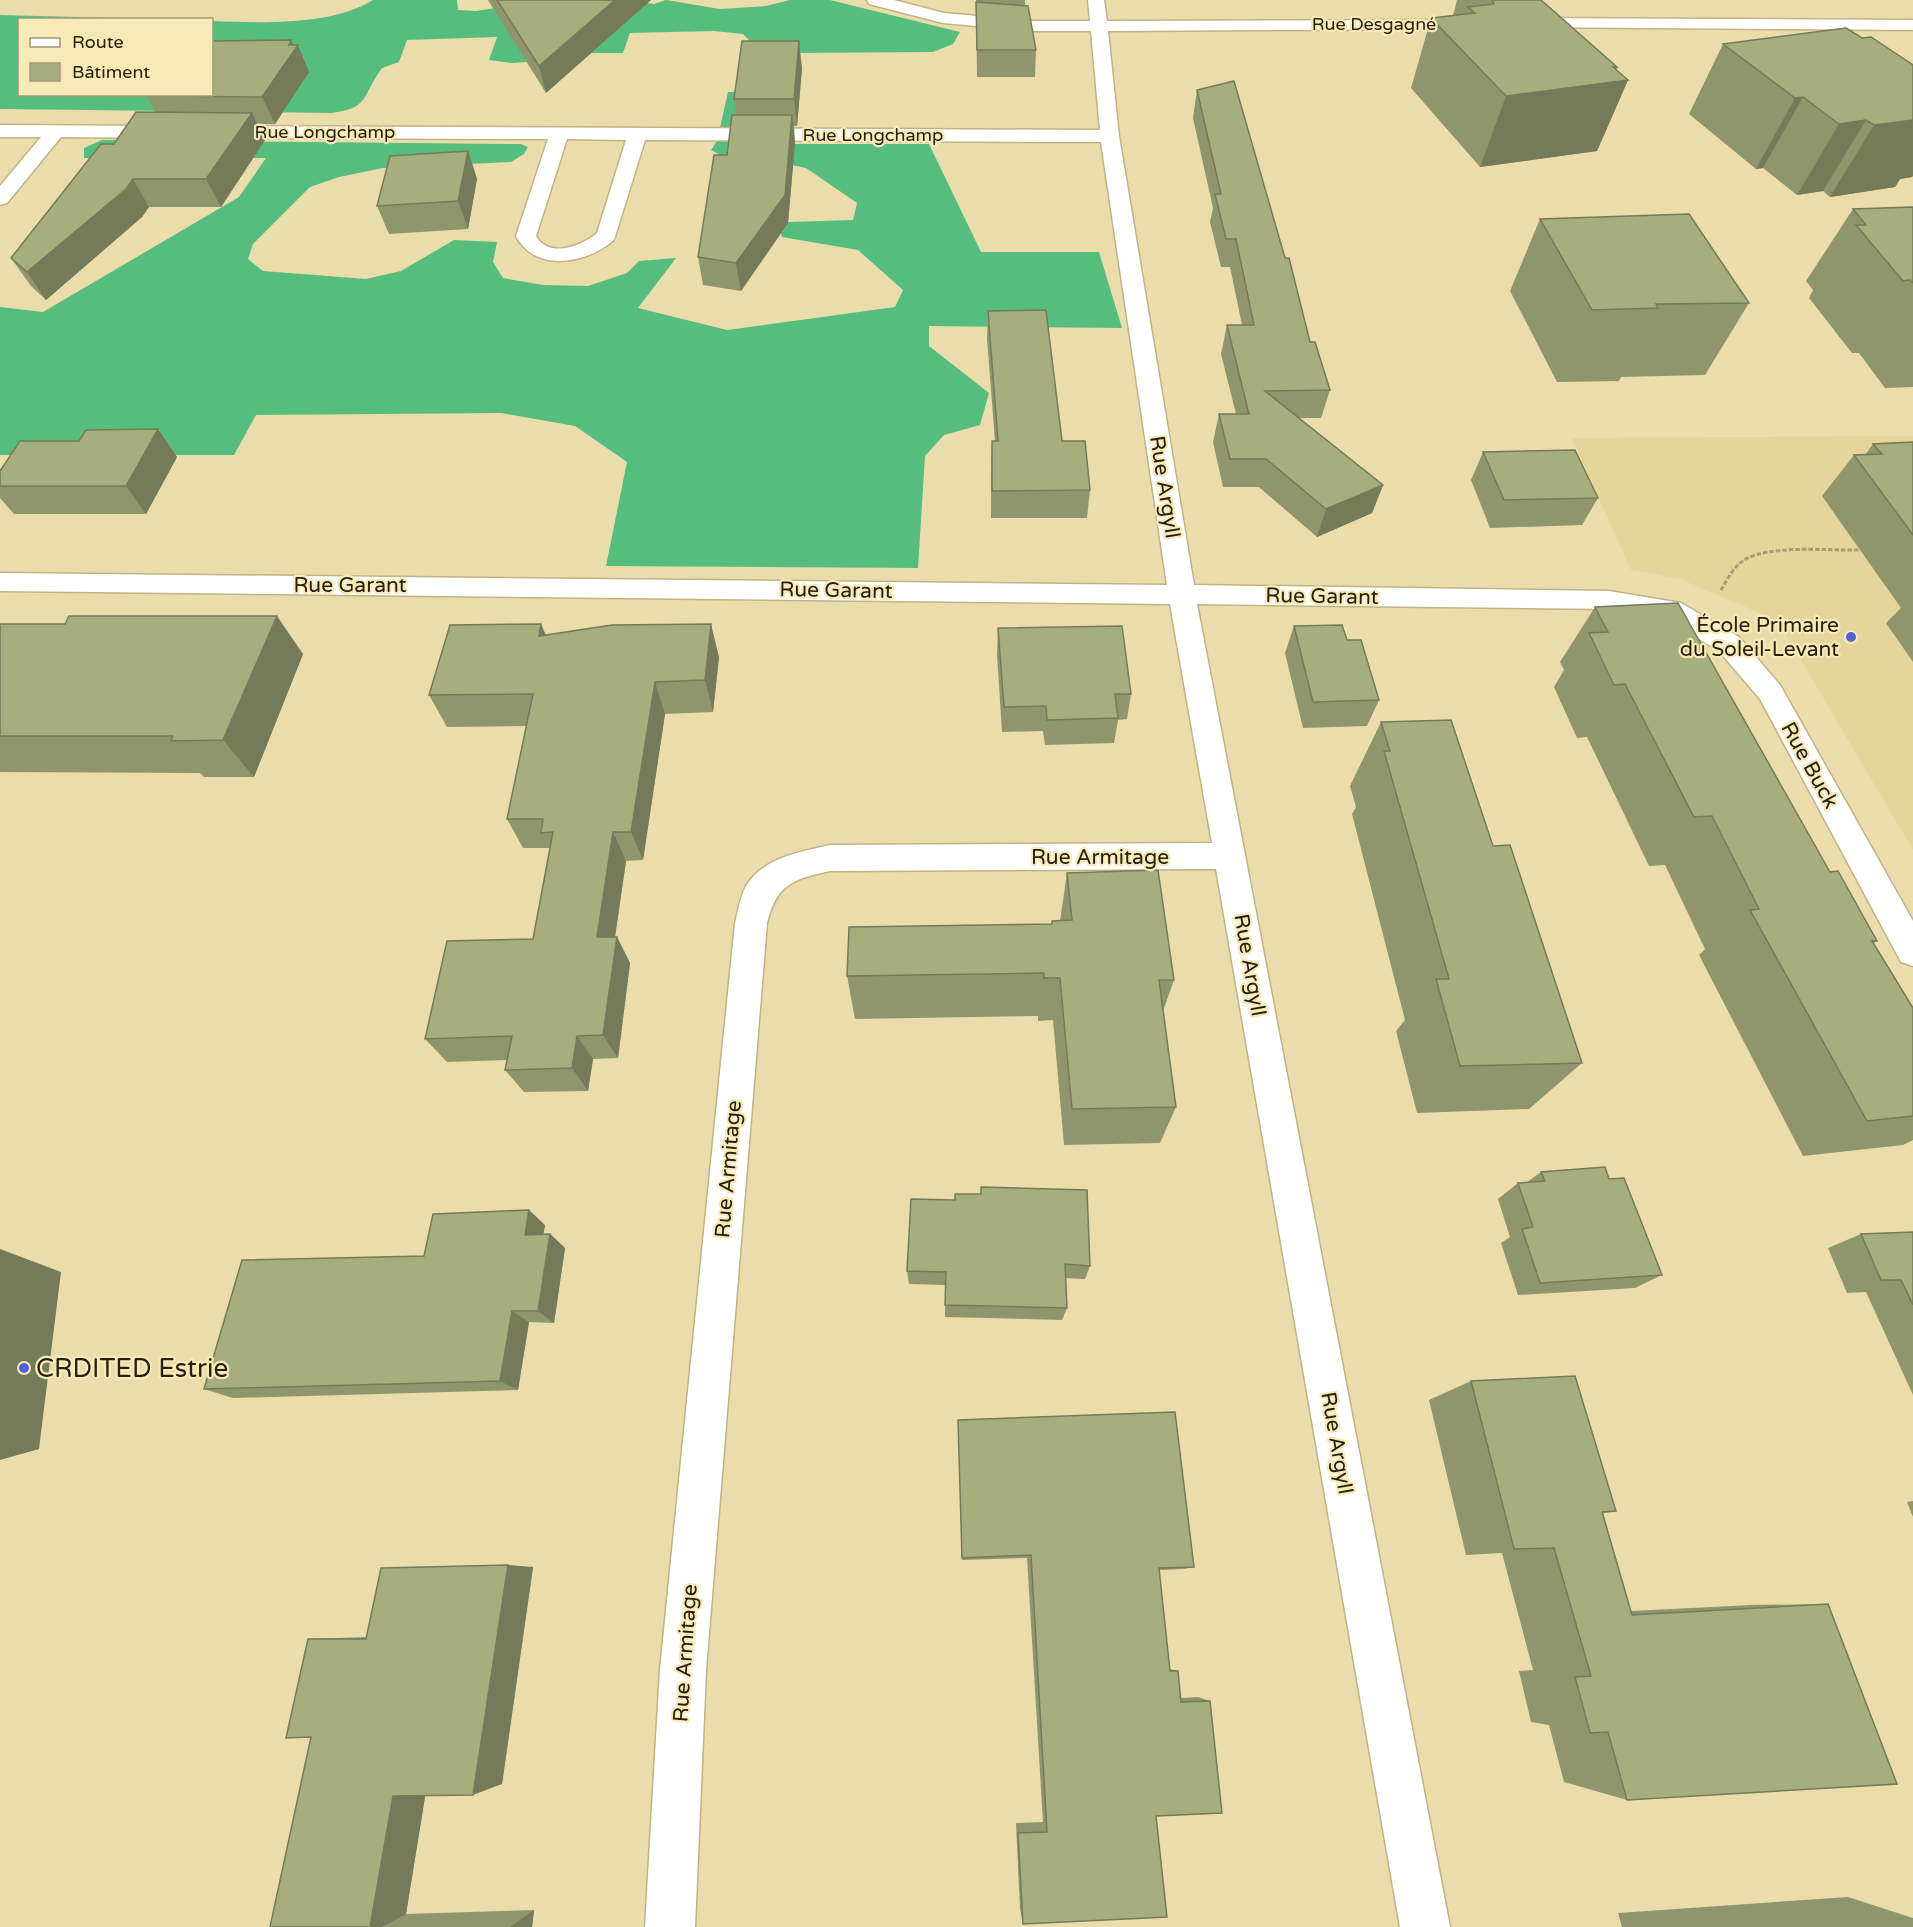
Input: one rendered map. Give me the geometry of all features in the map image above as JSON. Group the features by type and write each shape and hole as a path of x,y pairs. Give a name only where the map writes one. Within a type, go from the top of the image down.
{"street":[{"name":"Rue Desgagné","path":"875,0 973,23 1098,13 1486,24"},
{"path":"1734,4 1748,22"},
{"name":"Rue Argyll","path":"1098,13 1110,136 1182,594 1425,1927"},
{"path":"1509,23 1748,22 1913,25"},
{"name":"Rue Longchamp","path":"0,131 1110,136"},
{"path":"0,199 55,132"},
{"path":"560,133 526,236 528,243 534,249 558,255 582,252 601,243 607,236 637,133"},
{"name":"Rue Garant","path":"0,582 1609,600 1671,610"},
{"name":"Rue Buck","path":"1671,610 1729,644 1770,692 1913,952"},
{"name":"Rue Armitage","path":"670,1927 683,1670 750,935 759,893 789,867 830,858 1230,856"}],"path":[{"path":"1698,626 1736,566 1746,558 1762,554 1860,550"}],"shaded area":[{"name":"École Primaire du Soleil-Levant","path":"1913,436 1913,850 1782,628 1762,614 1680,579 1631,570 1572,438"}],"green space":[{"path":"373,0 457,0 458,10 476,11 546,0 628,0 654,4 666,0 720,9 766,6 790,0 830,0 960,32 953,44 933,52 791,53 776,144 929,144 981,252 1099,252 1122,328 929,326 929,346 989,393 980,425 944,435 925,456 918,568 606,566 627,462 575,426 501,413 256,415 234,455 0,455 0,307 43,312 239,197 266,158 84,158 84,148 102,140 521,144 528,147 524,154 511,162 383,168 339,177 310,187 253,244 248,259 263,271 366,279 401,271 454,240 497,242 493,262 503,278 543,285 588,286 627,273 639,261 676,258 638,308 727,330 895,307 903,290 858,250 782,237 779,225 789,222 853,220 857,203 806,168 766,160 732,161 711,150 717,141 728,92 755,92 753,44 743,34 714,31 630,33 623,53 559,53 555,60 513,63 489,60 497,37 407,40 399,62 382,68 359,104 344,111 331,113 0,109 0,15 116,18 18,18 18,96 213,96 213,21 295,21 337,15"}],"building":[{"path":"497,0 615,0 539,66"},
{"path":"1492,0 1541,0 1617,67 1613,67 1628,80 1506,96 1431,18 1475,13 1468,7 1494,4"},
{"path":"976,2 1028,6 1036,50 977,50"},
{"path":"1846,28 1862,38 1871,37 1913,65 1913,120 1874,125 1866,120 1839,124 1803,97 1795,98 1723,44"},
{"path":"291,40 289,45 298,45 262,97 147,96 213,96 213,41"},
{"path":"742,41 799,41 794,99 734,99"},
{"path":"1234,81 1285,258 1289,258 1310,342 1315,342 1330,390 1265,391 1383,485 1326,509 1266,459 1230,459 1219,414 1249,414 1227,325 1254,325 1236,239 1226,239 1215,194 1221,194 1197,90"},
{"path":"136,112 252,113 206,179 133,179 126,189 27,272 11,258 101,144 114,144"},
{"path":"732,115 792,115 785,195 736,263 698,257 714,155 727,155"},
{"path":"468,151 458,201 377,206 390,156"},
{"path":"1913,207 1913,283 1910,280 1903,281 1856,225 1866,225 1853,209"},
{"path":"1689,214 1749,303 1656,304 1658,308 1592,310 1540,219"},
{"path":"1046,310 1062,441 1085,441 1090,490 992,491 992,441 998,441 988,311"},
{"path":"158,429 126,486 0,486 0,471 20,441 79,441 86,430"},
{"path":"1913,442 1913,535 1854,455 1882,454 1873,444"},
{"path":"1575,450 1598,498 1504,500 1483,452"},
{"path":"1678,603 1830,872 1838,871 1877,941 1872,941 1913,1008 1913,1116 1867,1121 1750,910 1759,909 1712,816 1694,817 1625,684 1614,685 1589,633 1608,632 1595,607"},
{"path":"69,616 277,616 223,740 171,741 173,736 0,736 0,624 65,624"},
{"path":"541,624 539,636 612,625 711,624 705,680 655,682 631,832 613,832 597,937 617,937 603,1035 577,1036 572,1068 505,1070 512,1036 425,1039 447,941 533,939 553,832 541,833 543,819 507,819 533,694 429,695 450,625"},
{"path":"1342,625 1347,640 1361,640 1379,700 1313,702 1294,626"},
{"path":"1122,626 1131,694 1115,694 1118,718 1047,720 1046,706 1004,707 998,628"},
{"path":"1451,720 1493,846 1510,845 1582,1063 1460,1066 1436,979 1449,979 1384,751 1390,751 1381,722"},
{"path":"1158,870 1174,980 1159,980 1176,1107 1072,1109 1060,978 1044,978 1044,973 847,976 849,927 1052,924 1052,921 1072,920 1067,873"},
{"path":"1605,1167 1609,1179 1624,1178 1662,1275 1540,1283 1522,1229 1533,1227 1518,1183 1545,1181 1541,1172"},
{"path":"981,1187 1087,1190 1090,1266 1065,1264 1067,1308 945,1305 946,1272 907,1271 911,1199 955,1200 955,1194 981,1194"},
{"path":"529,1210 525,1235 550,1234 538,1311 512,1311 500,1381 204,1389 242,1260 424,1256 433,1214"},
{"path":"1913,1232 1913,1305 1901,1280 1881,1280 1861,1234"},
{"path":"1575,1376 1616,1511 1602,1512 1632,1615 1828,1604 1897,1784 1627,1800 1608,1732 1590,1733 1575,1677 1591,1676 1554,1548 1514,1549 1471,1381"},
{"path":"1175,1412 1194,1567 1159,1568 1170,1671 1178,1671 1181,1702 1210,1701 1222,1813 1156,1816 1167,1917 1023,1924 1018,1833 1047,1832 1031,1555 962,1558 958,1420"},
{"path":"508,1565 473,1795 393,1796 370,1927 270,1927 311,1737 286,1738 308,1639 366,1639 381,1568"}],"place":[{"name":"École Primaire du Soleil-Levant","path":"1851,637"},
{"name":"CRDITED Estrie","path":"24,1368"}]}
